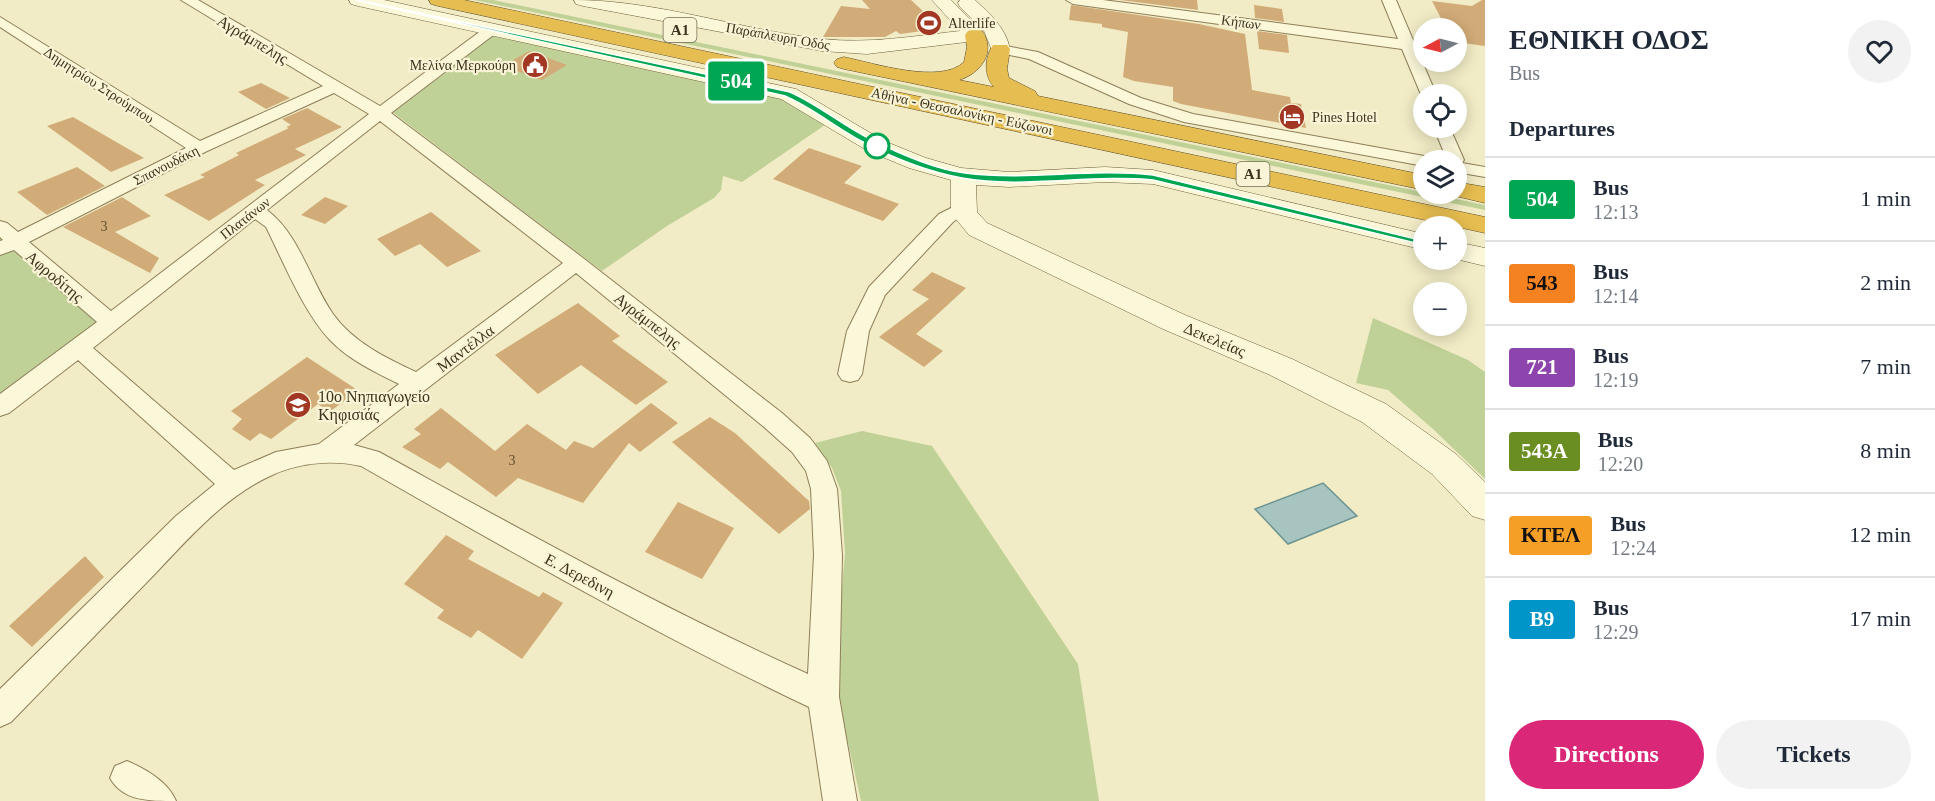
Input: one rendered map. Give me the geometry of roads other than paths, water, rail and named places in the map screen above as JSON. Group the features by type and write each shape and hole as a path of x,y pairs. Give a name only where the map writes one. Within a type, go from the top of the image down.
{"highway":[{"name":"Αθήνα - Θεσσαλονίκη - Εύζωνοι","path":"438,0 1450,217 1485,227"},
{"name":"Αθήνα - Θεσσαλονίκη - Εύζωνοι","path":"573,4 1413,181"},
{"path":"914,77 947,78 966,72 972,66 977,52 975,35"},
{"path":"1000,49 995,70 999,81 1013,91 1054,106"},
{"path":"1467,180 1485,194"}],"main road":[{"path":"358,0 788,94 807,103 866,140 913,161 963,176 994,179 1103,174 1142,176 1413,239"},
{"path":"941,0 975,35"},
{"path":"964,0 989,24 999,40 1000,49"},
{"name":"Παράπλευρη Οδός","path":"573,4 849,48 975,35"},
{"path":"963,176 963,208"},
{"name":"Δεκελείας","path":"963,208 971,222 987,234 1174,322 1281,367 1374,413 1444,464 1485,505"},
{"path":"1467,253 1485,257"}],"street":[{"name":"Αγράμπελης","path":"188,0 380,113 576,263 773,420 801,445 818,468 824,489 828,555 823,698 840,801"},
{"name":"Κήπων","path":"1073,0 1408,45"},
{"path":"1389,0 1424,84"},
{"name":"Δημητρίου Στρούμπου","path":"0,21 199,148"},
{"name":"Πλατάνων","path":"0,407 491,30"},
{"path":"1000,49 1033,55 1159,110 1190,118 1413,159"},
{"name":"Σπανουδάκη","path":"8,246 199,148 334,87"},
{"path":"1467,173 1485,172"},
{"path":"850,374 858,331 876,292 946,218 963,208"},
{"path":"256,210 274,224 324,318 338,335 372,361 418,383"},
{"name":"Αφροδίτης","path":"0,227 8,246 111,323"},
{"name":"Μαντέλλα","path":"332,454 418,383 576,263"},
{"path":"79,348 213,465 232,486"},
{"path":"0,711 186,524 242,477 276,461 332,454"},
{"name":"Ε. Δερεδινη","path":"332,454 362,456 396,471 569,570 747,662 823,698"},
{"path":"127,778 159,801"}],"water":[{"path":"1323,483 1357,516 1288,544 1255,509"}],"place":[{"name":"Alterlife","path":"929,23"},
{"name":"Μελίνα Μερκούρη","path":"535,65"},
{"name":"Pines Hotel","path":"1292,117"},
{"name":"10ο Νηπιαγωγείο Κηφισιάς","path":"298,405"}]}
